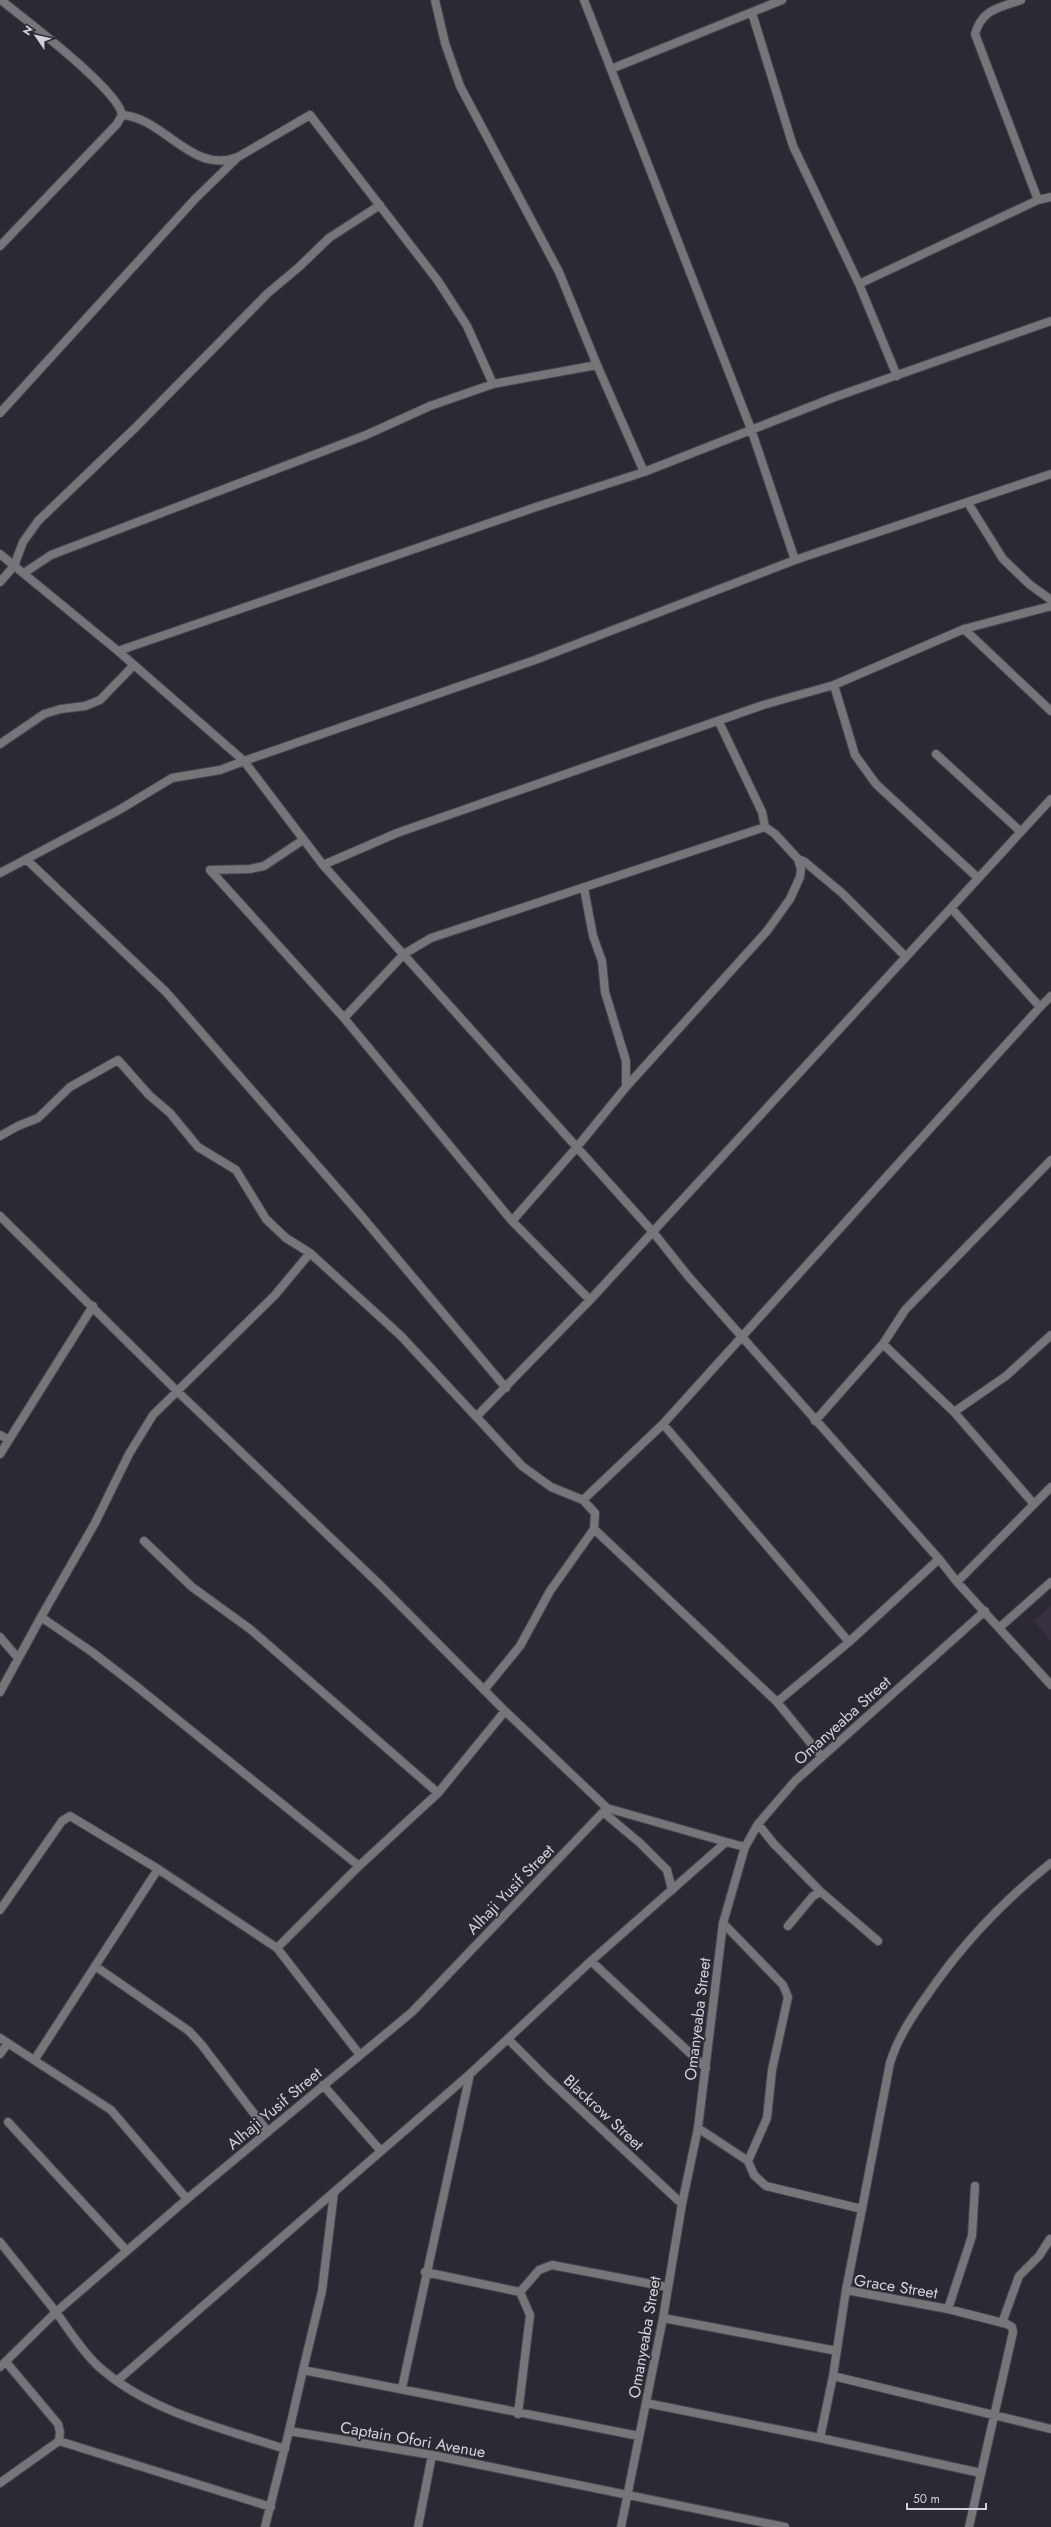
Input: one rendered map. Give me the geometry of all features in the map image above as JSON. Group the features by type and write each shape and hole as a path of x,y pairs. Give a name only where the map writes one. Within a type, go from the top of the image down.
{"street":[{"path":"435,0 445,44 460,86 559,272 597,365 644,472"},
{"path":"584,0 750,429 794,560"},
{"path":"611,69 782,0"},
{"path":"1021,0 991,10 979,21 975,34 1038,200"},
{"path":"0,246 118,124 122,115 118,105 94,77 1,1"},
{"path":"752,12 793,146 860,284 897,376"},
{"path":"122,115 145,120 196,156 227,160 238,157"},
{"path":"0,413 195,199 238,157 310,115 438,281 467,326 493,384"},
{"path":"860,284 1038,200 1051,197"},
{"path":"0,582 14,566 23,542 38,521 135,428 268,292 299,267 328,238 380,205"},
{"path":"118,651 536,506 644,472 750,429 1051,321"},
{"path":"24,573 51,555 366,436 430,406 493,384 597,365"},
{"path":"0,873 119,810 172,778 220,770 535,660 794,560 1051,474"},
{"path":"968,502 1003,559 1029,584 1051,600"},
{"path":"0,554 118,651 244,761 323,865 653,1232 688,1276 741,1337 939,1559 957,1582 1051,1685"},
{"path":"323,865 397,833 719,722 763,705 834,685 964,629 1051,606"},
{"path":"964,629 1051,711"},
{"path":"0,744 44,714 61,709 85,706 100,700 134,665"},
{"path":"834,685 855,755 871,778 978,878"},
{"path":"719,722 762,812 764,827"},
{"path":"936,754 1020,831"},
{"path":"477,1416 506,1388 590,1300 1051,799"},
{"path":"344,1018 404,954 432,938 501,913 584,888 764,827 776,834 798,859 842,893 905,956"},
{"path":"303,840 283,855 257,868 210,870 344,1018 512,1221 590,1300"},
{"path":"26,859 166,992 358,1212 506,1388"},
{"path":"512,1221 577,1148 626,1087 767,931 790,899 797,884 801,869 798,859"},
{"path":"584,888 594,936 602,961 605,992 626,1061 626,1087"},
{"path":"951,908 1040,1007"},
{"path":"583,1500 663,1424 1051,996"},
{"path":"0,1136 18,1126 38,1118 70,1087 118,1060 149,1095 170,1113 198,1147 236,1170 266,1219 286,1238 310,1253 401,1336 535,1477 583,1500 595,1513 594,1529 550,1591 520,1646 484,1690"},
{"path":"816,1421 883,1344 905,1310 1051,1160"},
{"path":"0,1216 34,1251 93,1306 177,1390 373,1579 667,1870 672,1890"},
{"path":"0,1692 95,1523 138,1439 153,1415 275,1295 310,1253"},
{"path":"0,1454 93,1306"},
{"path":"954,1412 1006,1376 1051,1335"},
{"path":"883,1344 954,1412 1033,1504"},
{"path":"663,1424 849,1642"},
{"path":"0,1435 9,1440"},
{"path":"957,1582 1051,1486"},
{"path":"594,1529 777,1702 822,1757"},
{"path":"144,1541 176,1570 192,1587 250,1629 438,1793"},
{"path":"777,1702 849,1642 939,1559"},
{"path":"1000,1628 1051,1582"},
{"name":"Omanyeaba Street","path":"621,2527 663,2318 667,2286 682,2204 698,2128 723,1923 745,1846 758,1824 796,1781 984,1611"},
{"path":"41,1617 92,1652 136,1686 359,1866"},
{"path":"0,1637 18,1658"},
{"path":"277,1948 359,1866 438,1793 505,1711"},
{"path":"605,1810 745,1846"},
{"name":"Alhaji Yusif Street","path":"3,2365 56,2312 187,2199 412,2012 605,1810"},
{"path":"0,1910 67,1817 75,1817 277,1948 360,2055"},
{"path":"758,1824 774,1844 821,1892 878,1941"},
{"path":"118,2380 334,2192 380,2150 470,2074 726,1842"},
{"path":"846,2290 890,2063 896,2044 923,2001 970,1937 1010,1897 1051,1863"},
{"path":"35,2059 158,1870"},
{"path":"788,1926 813,1896 821,1892"},
{"path":"723,1923 783,1985 788,1997 772,2070 768,2118 748,2161"},
{"path":"592,1962 706,2068"},
{"path":"95,1966 189,2031 201,2044 268,2132"},
{"path":"0,2038 35,2059 111,2110 187,2199"},
{"name":"Blackrow Street","path":"508,2038 548,2079 682,2204"},
{"path":"0,2054 8,2043"},
{"path":"402,2388 425,2272 470,2074"},
{"path":"323,2085 380,2150"},
{"path":"8,2122 127,2251"},
{"path":"698,2128 748,2161 754,2176 766,2186 862,2210"},
{"path":"948,2308 972,2236 975,2186"},
{"path":"265,2527 286,2449 322,2290 334,2192"},
{"path":"969,2527 1013,2332 1012,2327 1002,2323 1019,2276 1039,2256 1050,2239"},
{"path":"0,2242 56,2312 86,2353 98,2366 157,2404 178,2413 286,2449"},
{"path":"520,2292 539,2270 552,2265 667,2286"},
{"path":"425,2272 520,2292"},
{"name":"Grace Street","path":"820,2438 833,2376 846,2290 948,2308 1002,2323"},
{"path":"518,2414 530,2315 520,2292"},
{"path":"663,2318 837,2351"},
{"path":"0,2483 59,2441 60,2432 58,2424 3,2365"},
{"path":"303,2370 402,2388 518,2414 639,2436"},
{"path":"833,2376 1051,2429"},
{"path":"646,2403 820,2438 981,2473"},
{"name":"Captain Ofori Avenue","path":"289,2431 432,2455 785,2527"},
{"path":"59,2441 271,2507"},
{"path":"418,2527 432,2455"}],"shaded area":[{"path":"1051,1606 1051,1641 1034,1621"}]}
